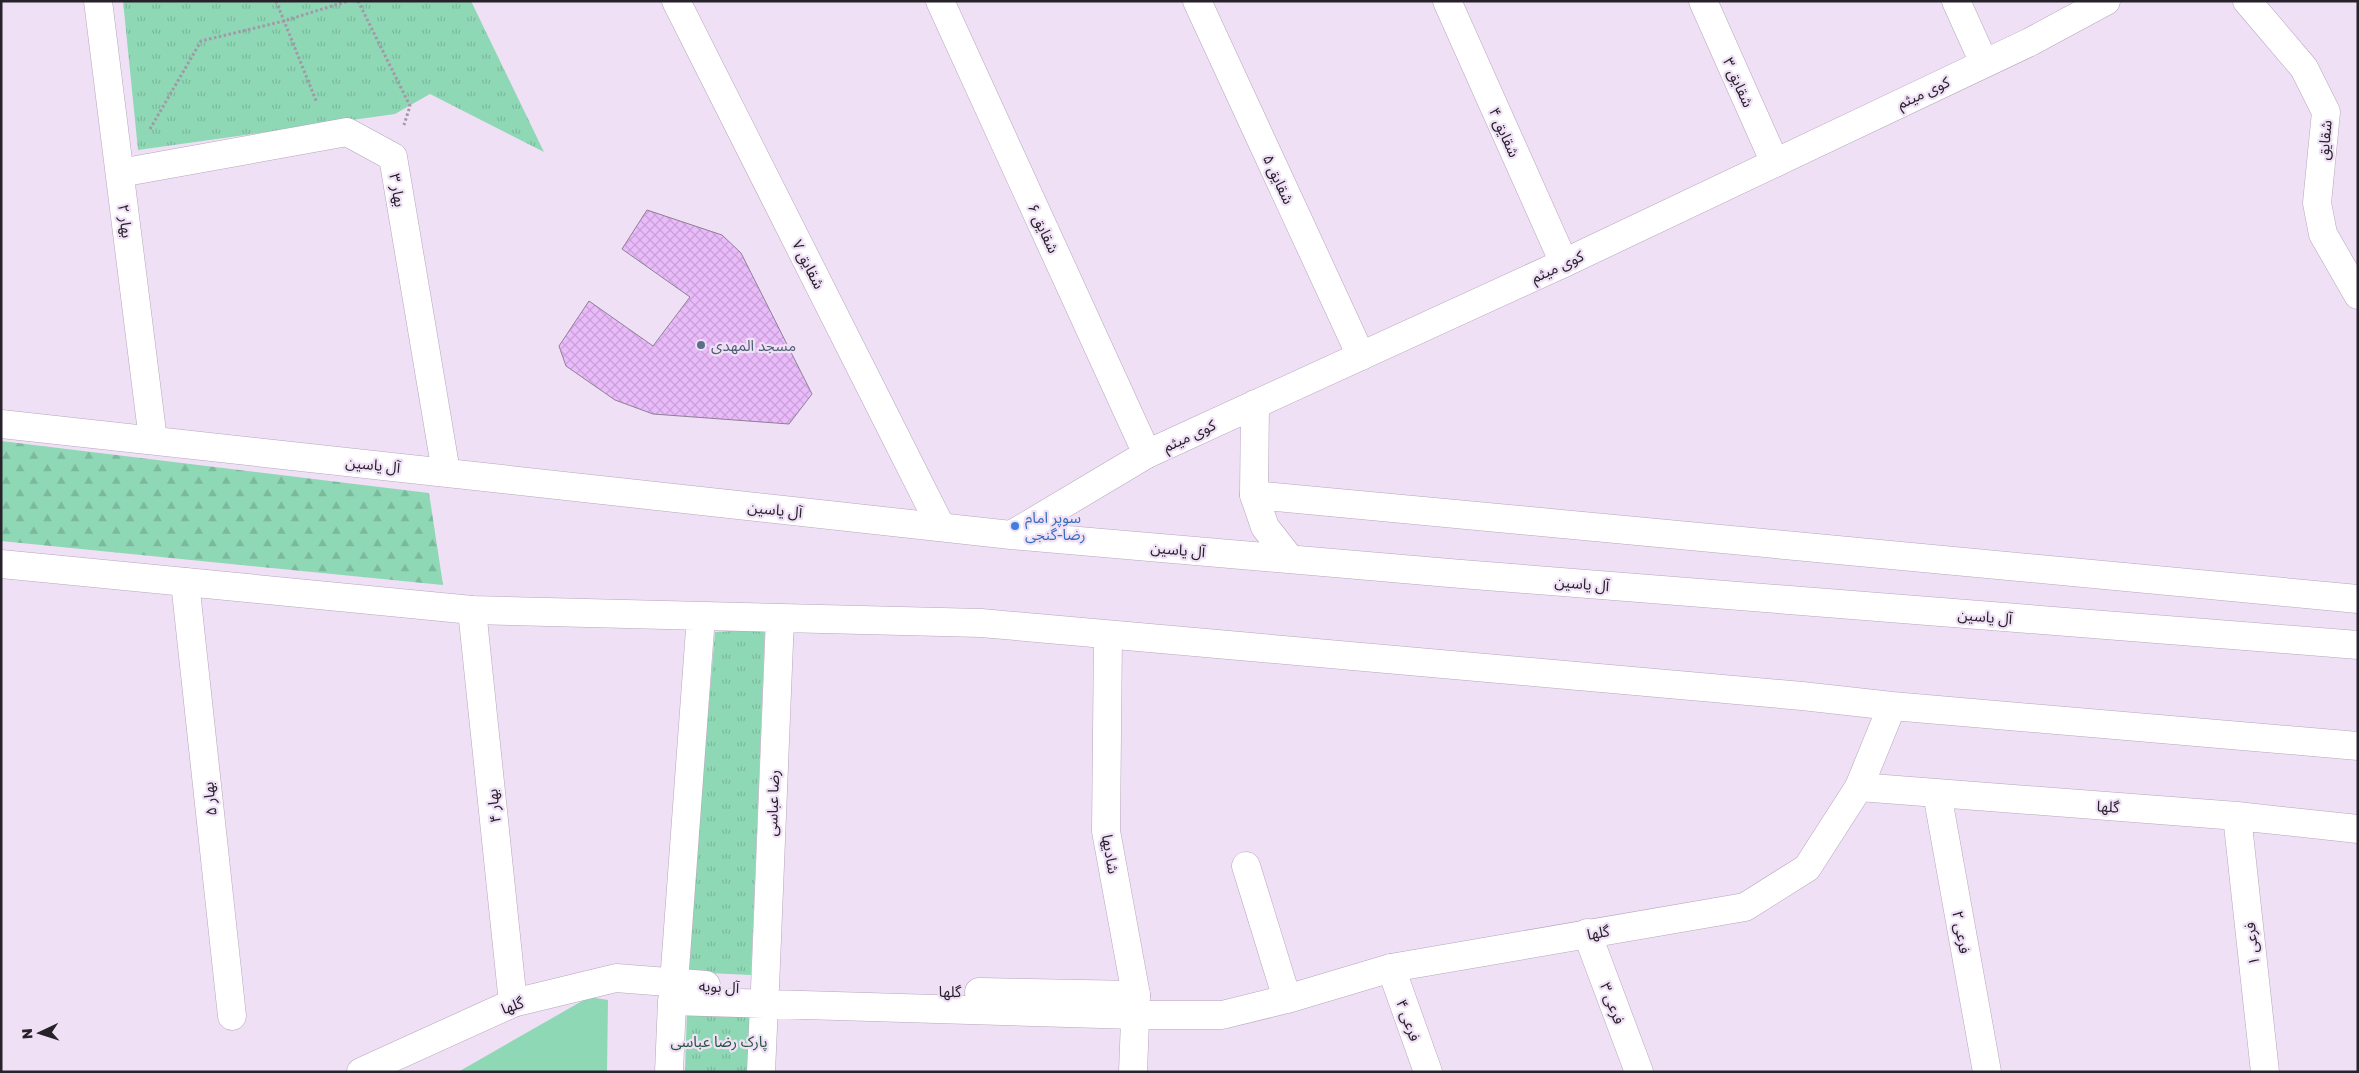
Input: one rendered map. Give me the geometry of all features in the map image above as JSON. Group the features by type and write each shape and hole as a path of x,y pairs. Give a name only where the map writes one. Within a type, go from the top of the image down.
{"street":[{"name":"بهار ۲","path":"98,1 153,440"},
{"name":"شقایق ۷","path":"676,1 941,527"},
{"name":"شقایق ۶","path":"940,1 1147,454"},
{"name":"شقایق ۵","path":"1197,1 1361,356"},
{"name":"شقایق ۴","path":"1447,1 1564,263"},
{"name":"شقایق ۳","path":"1703,1 1775,163"},
{"path":"1956,1 1984,63"},
{"name":"کوی میثم","path":"1012,535 1147,454 1564,263 2030,42 2106,1"},
{"name":"شقایق","path":"2247,1 2304,68 2326,112 2317,203 2323,234 2358,295"},
{"name":"بهار ۳","path":"120,173 347,132 393,158 446,472"},
{"path":"1255,404 1254,495 1265,527 1290,559"},
{"name":"آل یاسین","path":"1,424 1012,535 2358,645"},
{"path":"1254,495 2358,599"},
{"path":"1,564 472,610 981,623 1802,696 1892,706 2358,746"},
{"name":"بهار ۵","path":"185,582 232,1016"},
{"name":"بهار ۴","path":"472,610 513,1002"},
{"path":"674,983 700,616"},
{"name":"رضا عباسی","path":"761,1072 780,618"},
{"name":"شادیها","path":"1108,635 1106,831 1135,1005 1133,1072"},
{"name":"گلها","path":"764,996 1135,1005 1222,1015 1287,999 1391,968 1744,907 1807,868 1858,787 1892,706"},
{"name":"گلها","path":"1858,787 2237,816 2358,829"},
{"name":"فرعی ۲","path":"1937,793 1987,1072"},
{"name":"فرعی ۱","path":"2237,816 2265,1072"},
{"path":"1246,866 1287,999"},
{"name":"فرعی ۳","path":"1587,934 1640,1072"},
{"name":"فرعی ۴","path":"1391,968 1428,1072"},
{"name":"گلها","path":"361,1072 513,1002 616,978 674,983"},
{"name":"آل بویه","path":"674,983 764,996"},
{"path":"669,1072 672,1001 764,996"}],"path":[{"path":"276,1 318,107"},
{"path":"148,133 201,41 284,21 348,1"},
{"path":"358,1 410,106"}],"green space":[{"path":"123,1 471,1 544,152 430,94 395,114 138,150"},
{"path":"1,441 429,493 443,585 1,541"},
{"path":"765,629 751,975 686,972 715,632"},
{"path":"589,997 608,1000 607,1072 458,1072"},
{"name":"پارک رضا عباسی","path":"687,1010 753,1010 750,1072 685,1072"}],"building":[{"path":"647,210 722,235 741,253 812,394 789,424 653,414 615,400 566,366 559,346 589,301 653,346 690,297 622,249"}],"place":[{"name":"مسجد المهدی","path":"701,345"},
{"name":"سوپر امام رضا-گنجی","path":"1015,526"}]}
